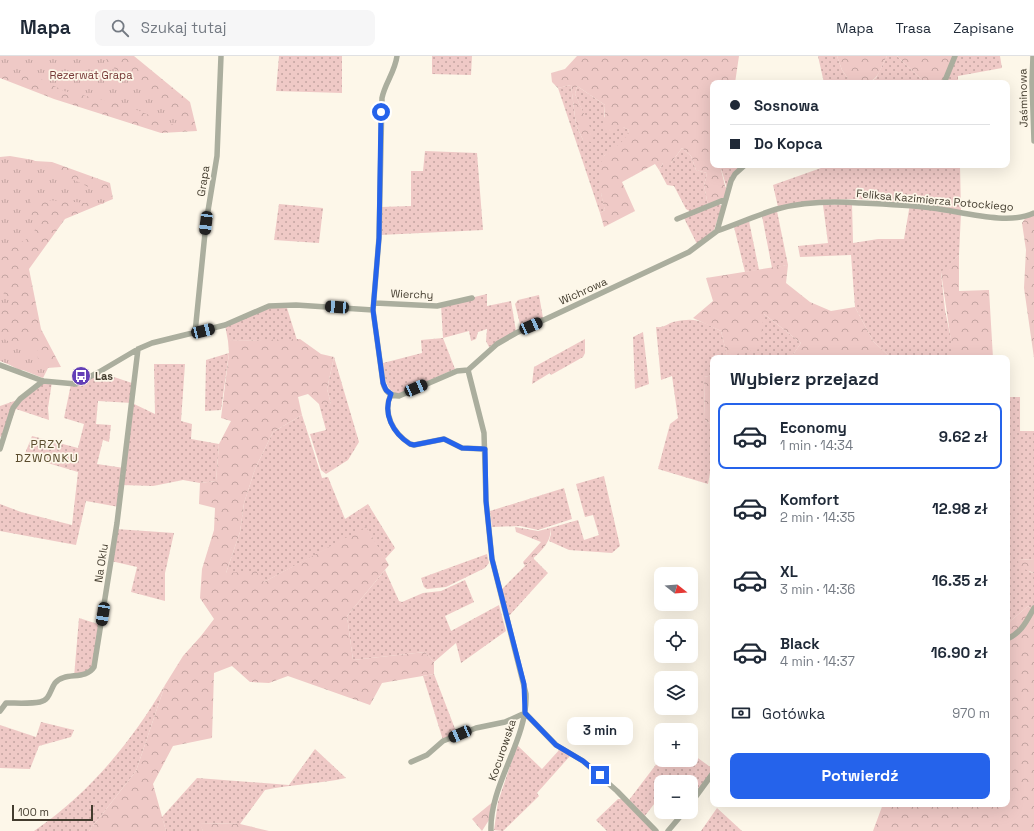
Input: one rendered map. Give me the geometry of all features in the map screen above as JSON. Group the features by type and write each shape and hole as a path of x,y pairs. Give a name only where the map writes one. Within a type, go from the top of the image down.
{"street":[{"name":"Grapa","path":"195,333 206,223 217,156 221,56"},
{"path":"397,56 396,68 384,88 382,98 379,238 375,303 373,310 383,383 386,390 391,394 387,407 389,421 410,444 414,445 444,439 462,448 485,449"},
{"path":"945,80 955,56"},
{"name":"Jaśminowa","path":"1033,56 1032,82 1034,141"},
{"path":"717,231 735,174 742,168"},
{"path":"677,219 726,199"},
{"name":"Feliksa Kazimierza Potockiego","path":"717,231 776,209 818,203 858,202 895,205 1003,218 1026,217 1034,213"},
{"name":"Wichrowa","path":"391,394 399,396 457,371 468,370 497,344 516,333 669,263 689,252 717,231"},
{"name":"Wierchy","path":"375,303 437,306 472,298"},
{"path":"0,365 43,381 76,384 138,349 152,343 225,325 275,305 303,305 373,310"},
{"name":"Na Oklu","path":"0,711 6,704 40,702 46,699 56,682 66,677 84,675 91,671 94,667 117,524 138,349"},
{"name":"Kocurowska","path":"468,370 483,426 486,501 492,559 524,684 525,713 497,796 491,819 491,831"},
{"path":"0,449 13,408 20,399 43,381"},
{"path":"1010,637 1020,631 1026,624 1034,608"},
{"path":"411,762 427,755 443,741 476,728 505,722 525,713 556,745 583,761 617,791 656,831"},
{"path":"698,793 710,777"},
{"path":"668,831 678,819"}],"green space":[{"path":"0,56 134,56 190,102 197,131 161,133 54,99 0,78"},
{"name":"Rezerwat Grapa","path":"0,56 106,56 107,64 150,92 170,110 184,129 122,104 64,91 35,76 0,71"},
{"path":"279,56 342,56 342,93 276,91"},
{"path":"432,56 472,56 471,75 432,74"},
{"path":"577,56 739,56 735,80 710,80 710,168 721,168 725,186 728,191 726,199 708,205 704,186 707,173 696,170 691,156 682,148 671,163 663,163 659,170 655,164 622,182 635,211 604,227 600,213 605,210 599,173 600,165 606,154 625,138 629,130 623,127 611,132 604,128 605,105 577,86 575,94 594,136 591,142 583,140 576,125 571,85 558,88 552,82 551,73 565,69"},
{"path":"818,56 837,56 842,70 849,80 823,80"},
{"path":"837,56 887,56 878,75 873,80 849,80 842,70"},
{"path":"887,56 897,56 922,80 873,80 876,78"},
{"path":"897,56 955,56 945,80 922,80"},
{"path":"955,56 1000,56 1002,68 958,76 958,80 945,80"},
{"path":"571,85 576,125 583,140 585,117 575,94 577,86 605,105 604,117 629,130 626,140 604,156 601,193 605,210 600,213 558,88"},
{"path":"682,148 691,156 696,170 707,173 704,186 708,205 691,212 686,209 674,186 667,185 659,170 663,163 671,163"},
{"path":"425,151 477,153 483,230 380,235 381,207 411,206 411,171 423,171"},
{"path":"10,156 33,160 109,197 103,204 31,199 30,209 35,230 29,238 0,253 0,157"},
{"path":"0,159 52,162 110,183 113,199 65,219 29,269 41,329 61,367 19,370 0,359"},
{"path":"721,168 739,168 727,189"},
{"path":"821,168 960,168 961,213 959,255 941,273 945,310 954,355 888,355 873,341 855,307 851,255 800,257 798,246 828,243 823,205 852,204 853,243 878,239 904,239 910,204 858,199 819,200 778,207 773,185"},
{"path":"279,204 323,208 319,243 274,240"},
{"path":"719,204 722,206 714,230 697,244 684,218"},
{"path":"777,211 788,265 772,268 762,216"},
{"path":"1034,213 1034,358 1024,288 1026,250 1022,223 1026,217"},
{"path":"749,221 759,270 745,272 734,227"},
{"path":"959,255 959,291 989,290 993,355 953,355 941,272"},
{"path":"788,265 786,283 810,302 831,311 855,307 873,341 888,355 793,355 801,343 764,314 759,349 727,355 721,331 693,318 713,301 706,278"},
{"path":"0,289 10,301 0,310"},
{"path":"487,294 487,306 511,301 516,331 489,347 486,341 487,329 478,332 476,339 471,341 469,331 443,338 441,305"},
{"path":"539,295 543,318 521,328 515,304 518,300"},
{"path":"276,307 287,308 297,340 228,341 225,325 265,309"},
{"path":"764,314 801,343 793,355 727,355"},
{"path":"693,320 703,322 721,331 727,355 710,355 710,376 704,377 705,420 710,424 710,473 708,484 658,469 670,424 678,418 672,376 661,380 656,327 673,322"},
{"path":"643,332 649,384 635,389 633,337"},
{"path":"0,337 12,343 37,346 38,359 50,364 43,378 0,361"},
{"path":"443,338 455,369 398,394 393,392 386,382 383,363 422,353 421,340"},
{"path":"300,339 321,354 334,357 327,389 331,404 319,404 308,394 298,397 302,415 273,432 255,469 244,503 240,532 226,573 256,571 264,582 366,527 389,565 347,616 353,660 425,652 434,662 434,674 382,683 370,705 288,676 269,683 250,682 232,666 214,673 212,738 173,746 153,784 166,831 89,831 136,771 165,685 183,656 214,619 200,598 202,569 214,530 215,508 199,504 200,483 216,481 219,444 231,421 221,418 229,353 228,341"},
{"path":"585,339 585,353 583,357 551,375 550,373 532,384 534,367"},
{"path":"229,353 221,410 205,411 206,360"},
{"path":"334,357 359,442 348,460 326,474 321,470 310,434 326,430 319,404 331,404 327,389"},
{"path":"154,364 185,364 181,421 192,424 191,439 219,444 216,481 200,483 183,480 153,486 122,485 119,507 86,501 76,545 0,531 0,504 21,512 72,525 78,472 24,456 32,436 78,448 84,424 64,418 71,384 99,372 135,384 132,403 155,414","holes":["98,401 132,403 124,468 97,464 103,440 109,442 111,425 96,424"]},
{"path":"710,376 710,424 705,420 704,377"},
{"path":"43,381 52,382 48,408 49,420 16,409 5,435 0,437 0,406 20,399"},
{"path":"1010,397 1020,397 1020,431 1034,431 1034,560 1018,559 1030,572 1034,573 1034,606 1031,609 1028,606 1010,621"},
{"path":"302,415 322,478 328,477 345,519 368,504 395,548 385,559 366,528 264,582 226,573 240,532 244,503 255,469 273,432"},
{"path":"604,476 620,546 612,553 569,550 549,541 551,534 550,528 578,520 584,540 599,535 593,515 585,517 576,484"},
{"path":"564,488 572,519 538,530 520,526 492,527 490,511"},
{"path":"515,527 538,531 550,528 549,539 546,544 525,566 523,562 541,542 516,532"},
{"path":"116,529 174,533 165,573 165,601 131,592 137,567 111,561"},
{"path":"487,554 489,563 485,568 446,587 427,589 424,587 421,578"},
{"path":"533,558 548,573 508,617 501,590"},
{"path":"1018,559 1034,560 1034,573 1019,567"},
{"path":"385,570 399,601 402,602 423,593 441,591 465,580 474,602 445,616 451,631 499,605 506,631 461,663 456,643 434,662 425,652 353,660 347,616"},
{"path":"1028,606 1031,609 1025,623 1010,636 1010,621"},
{"path":"1034,610 1034,831 873,831 882,807 1010,807 1010,637"},
{"path":"79,618 101,625 94,667 74,677"},
{"path":"434,674 457,734 443,740 423,676"},
{"path":"165,685 136,771 89,831 34,831 73,800 108,765 124,746"},
{"path":"41,722 74,730 71,737 39,746 30,769 0,768 0,725 36,737"},
{"path":"517,745 542,769 560,749 570,756 537,793 539,796 503,831 494,830 498,802"},
{"path":"315,749 346,778 265,790 240,824 200,823 203,831 166,831 162,817 197,778 289,785"},
{"path":"698,758 710,767 710,775 698,791 698,775 654,775 654,804 644,817 629,800 654,767 698,767"},
{"path":"618,799 622,799 654,831 607,831 596,820"},
{"path":"494,801 489,820 482,831 472,819"},
{"path":"717,808 742,831 701,831"},
{"path":"199,823 240,824 269,831 203,831"}],"place":[{"name":"Las","path":"81,376"}],"district":[{"name":"PRZY DZWONKU","path":"47,451"}],"route":[{"path":"381,112 379,238 375,303 373,310 383,383 386,390 391,394 387,407 387,415 389,421 405,441 410,444 414,445 447,439 456,446 462,448 476,450 485,449 486,501 491,535 492,559 499,591 521,670 526,694 525,713 540,731 556,745 583,761 600,775"}]}
